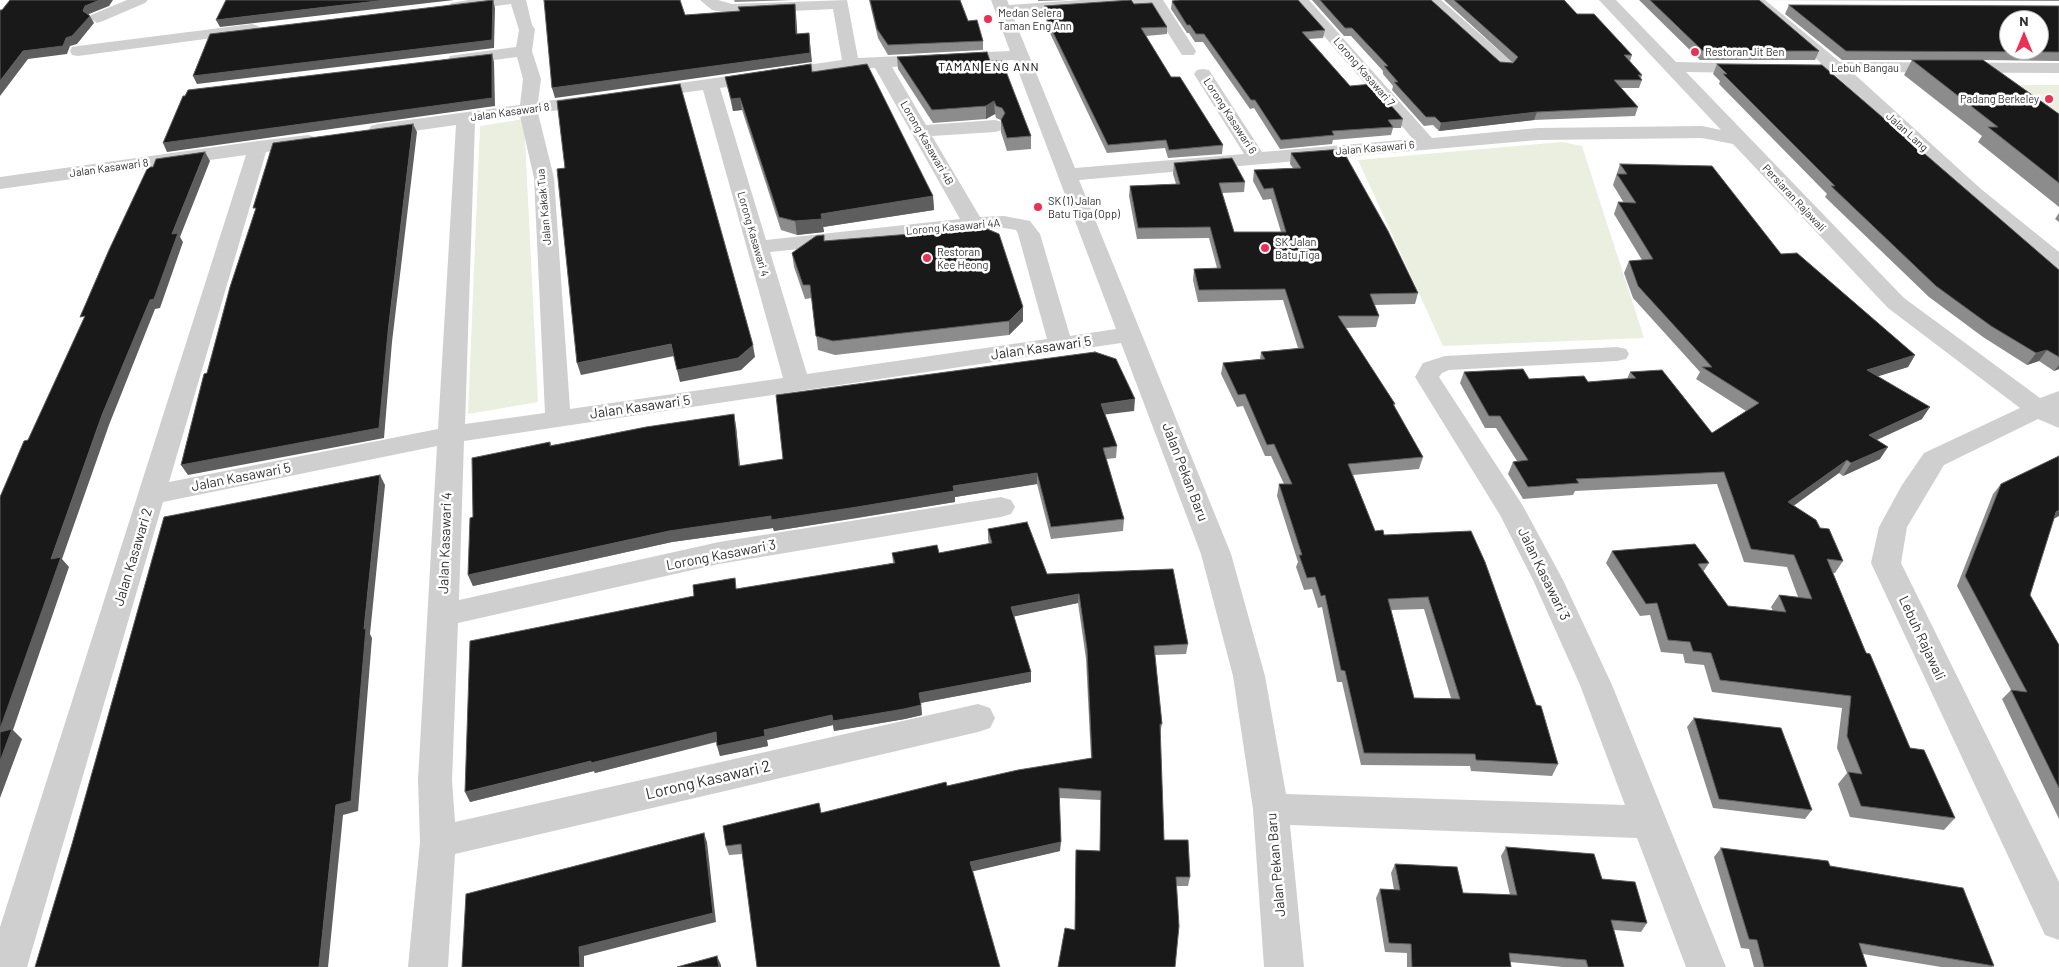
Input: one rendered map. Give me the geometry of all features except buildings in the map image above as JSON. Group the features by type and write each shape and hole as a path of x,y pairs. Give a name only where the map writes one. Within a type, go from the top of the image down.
{"street":[{"path":"97,18 140,0"},
{"path":"441,8 510,0"},
{"name":"Jalan Kakak Tua","path":"518,0 524,26 527,29 524,51 532,79 528,110 544,178 558,419"},
{"path":"708,0 718,7 732,10 839,2 851,64"},
{"path":"1001,5 1150,0"},
{"path":"1155,0 1188,50"},
{"name":"Lorong Kasawari 7","path":"1301,0 1427,144"},
{"path":"1432,0 1505,65"},
{"name":"Persiaran Rajawali","path":"1607,0 1896,303 1997,378 2053,408"},
{"path":"1761,4 1793,7"},
{"name":"Jalan Lang","path":"1761,4 1836,68 1974,193 2059,263"},
{"name":"Jalan Pekan Baru","path":"1001,5 1216,554 1249,676 1271,809 1284,967"},
{"path":"78,50 265,28"},
{"path":"436,62 524,51"},
{"name":"Jalan Kasawari 8","path":"359,133 851,64 1021,55"},
{"name":"Lorong Kasawari 4B","path":"881,63 973,224"},
{"path":"1670,67 1773,68"},
{"name":"Lebuh Bangau","path":"1809,68 2059,68"},
{"name":"Lorong Kasawari 6","path":"1203,74 1257,158"},
{"name":"Lorong Kasawari 4","path":"710,84 797,384"},
{"path":"1682,131 1716,125 1718,117"},
{"name":"Jalan Kasawari 4","path":"428,967 438,842 435,780 466,118"},
{"path":"920,131 994,126"},
{"path":"1682,131 1714,133 1739,139"},
{"name":"Jalan Kasawari 6","path":"1068,175 1538,134 1682,131"},
{"name":"Jalan Kasawari 8","path":"0,183 326,139"},
{"name":"Jalan Kasawari 2","path":"7,967 258,147"},
{"name":"Lorong Kasawari 4A","path":"757,247 973,224 1004,222 1023,226 1029,234 1060,345"},
{"name":"Jalan Kasawari 5","path":"152,494 450,435 1131,334"},
{"name":"Jalan Kasawari 3","path":"1617,354 1445,363 1432,368 1427,377 1513,513 1548,580 1596,686 1706,967"},
{"name":"Lebuh Rajawali","path":"2053,408 1934,459 1912,492 1893,528 1886,563 2059,922"},
{"name":"Lorong Kasawari 3","path":"443,615 719,553 1001,507"},
{"name":"Lorong Kasawari 2","path":"438,842 978,718"},
{"path":"1271,809 1649,822"}],"shaded area":[{"name":"Padang Berkeley","path":"2019,85 2059,85 2059,113"},
{"path":"524,119 538,402 468,414 480,126"},
{"path":"1562,142 1582,146 1644,338 1443,346 1358,160"}],"place":[{"name":"Medan Selera Taman Eng Ann","path":"988,19"},
{"name":"Restoran Jit Ben","path":"1695,52"},
{"name":"Padang Berkeley","path":"2049,99"},
{"name":"SK (1) Jalan Batu Tiga (Opp)","path":"1038,207"},
{"name":"SK Jalan Batu Tiga","path":"1265,248"},
{"name":"Restoran Kee Heong","path":"927,258"}],"district":[{"name":"TAMAN ENG ANN","path":"989,67"}]}
